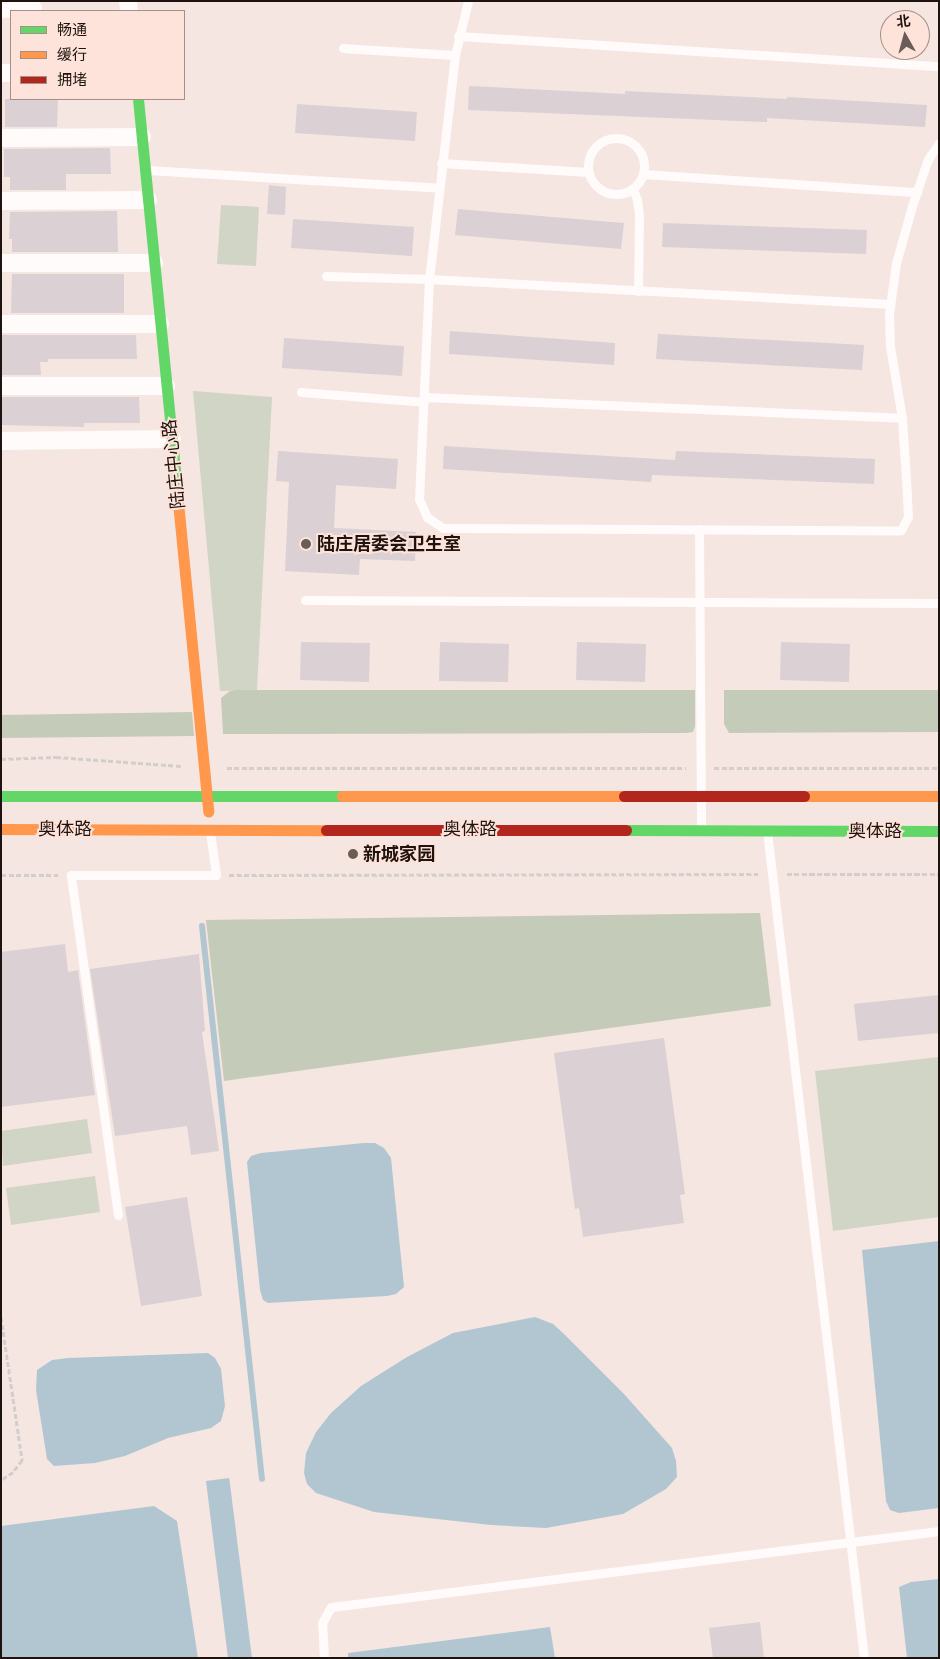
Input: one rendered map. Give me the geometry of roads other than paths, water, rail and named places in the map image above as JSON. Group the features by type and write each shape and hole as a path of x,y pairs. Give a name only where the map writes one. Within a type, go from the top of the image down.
{"main road":[{"name":"陆庄中心路","path":"138,100 209,829"},
{"name":"奥体路","path":"1,796 939,796"},
{"name":"奥体路","path":"1,829 939,831"}],"street":[{"path":"1,8 34,8"},
{"path":"1,138 142,137"},
{"path":"1,201 148,200"},
{"path":"1,263 154,263"},
{"path":"1,324 160,324"},
{"path":"1,386 166,386"},
{"path":"1,441 172,439"}],"lane":[{"path":"468,1 458,36 455,55 441,163 429,280 419,500 427,517 443,528 901,530 908,517 902,418 890,346 890,304 896,263 917,192 928,159 939,143"},
{"path":"458,36 939,66"},
{"path":"343,48 455,55"},
{"path":"622,138 631,142 642,156 643,174 633,188 624,192 607,192 599,187 589,172 589,163 596,146 604,141 622,138"},
{"path":"441,163 589,172"},
{"path":"145,170 439,188"},
{"path":"643,174 917,192"},
{"path":"633,188 639,214 638,291"},
{"path":"326,276 890,304"},
{"path":"301,392 424,399 902,418"},
{"path":"699,529 701,830"},
{"path":"305,600 939,603"},
{"path":"118,1215 71,875 216,875 209,829"},
{"path":"767,830 864,1658"},
{"path":"324,1658 322,1623 331,1607 939,1531"}],"water":[{"path":"375,1143 384,1148 391,1158 404,1287 396,1294 387,1296 268,1303 263,1300 260,1290 247,1162 251,1156 261,1153"},
{"path":"939,1241 939,1508 899,1513 890,1510 886,1501 862,1250"},
{"path":"535,1317 553,1324 564,1334 624,1394 672,1448 676,1461 677,1477 666,1489 623,1514 546,1528 491,1525 374,1512 316,1493 307,1484 304,1473 306,1453 316,1432 331,1413 361,1386 407,1357 453,1333"},
{"path":"208,1353 215,1358 221,1369 225,1406 221,1421 211,1428 168,1438 125,1456 95,1463 54,1466 47,1459 36,1390 37,1370 52,1360"},
{"path":"229,1478 252,1658 228,1658 206,1481"},
{"path":"154,1506 177,1521 198,1658 1,1658 1,1526"},
{"path":"939,1579 939,1658 907,1658 899,1587 911,1582"},
{"path":"550,1627 555,1658 348,1658 348,1653"}],"waterway":[{"path":"202,926 262,1479"}],"place":[{"name":"陆庄居委会卫生室","path":"306,544"},
{"name":"新城家园","path":"353,854"}]}
